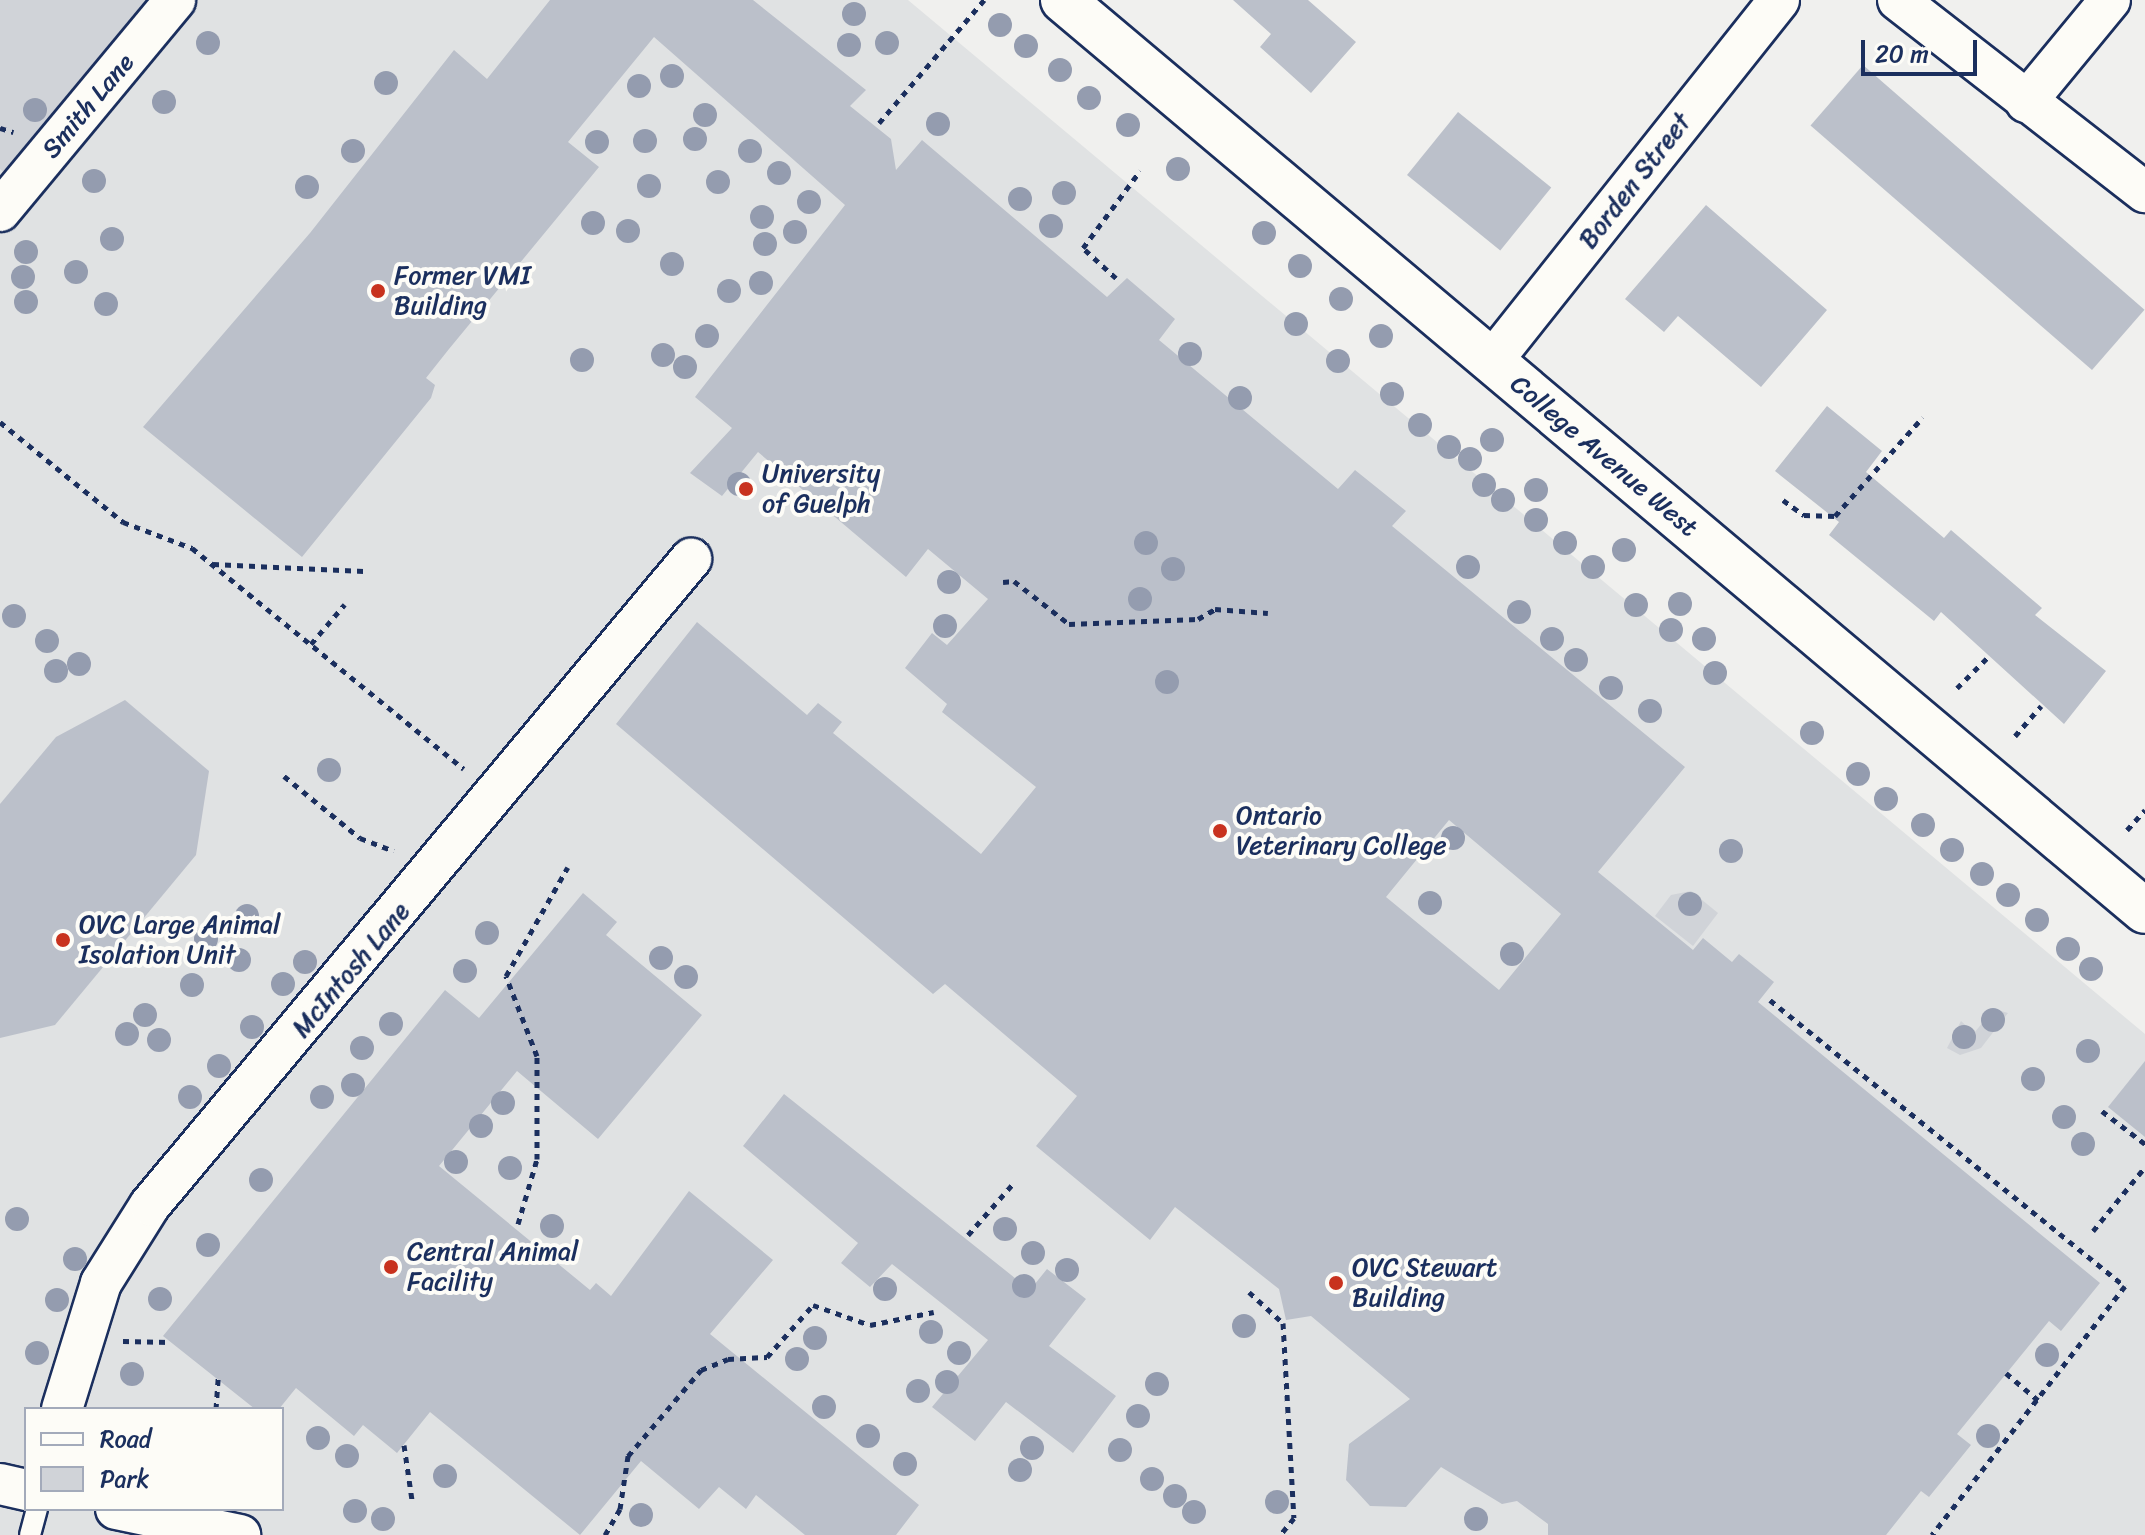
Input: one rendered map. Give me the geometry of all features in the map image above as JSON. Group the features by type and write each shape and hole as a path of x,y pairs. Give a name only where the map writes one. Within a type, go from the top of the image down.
{"main road":[{"name":"College Avenue West","path":"1063,0 2145,911"}],"street":[{"name":"Smith Lane","path":"0,211 175,0"},
{"name":"Borden Street","path":"1492,361 1779,0"},
{"path":"1898,0 2145,192"},
{"path":"2026,102 2110,0"},
{"name":"McIntosh Lane","path":"63,1407 91,1311 124,1240 499,795 691,559"},
{"path":"0,1484 24,1490"},
{"path":"126,1511 240,1535"}],"lane":[{"path":"30,1535 36,1511"}],"path":[{"path":"879,123 984,0"},
{"path":"1116,278 1083,248 1140,171"},
{"path":"1783,500 1804,515 1835,516 1923,417"},
{"path":"0,422 123,522 192,548 499,795"},
{"path":"213,564 364,571"},
{"path":"1003,582 1014,581 1069,624 1198,619 1215,609 1268,613"},
{"path":"311,644 345,604"},
{"path":"1957,688 1989,656"},
{"path":"2015,736 2041,706"},
{"path":"284,776 382,852 408,850"},
{"path":"2127,830 2145,810"},
{"path":"518,1224 537,1159 537,1056 506,976 568,867"},
{"path":"1770,1000 2125,1286 1932,1535"},
{"path":"2102,1111 2145,1144"},
{"path":"2093,1231 2145,1167"},
{"path":"968,1235 1012,1185"},
{"path":"1249,1292 1283,1323 1294,1518 1280,1535"},
{"path":"605,1535 620,1509 628,1456 701,1370 728,1359 767,1357 813,1305 870,1325 934,1312"},
{"path":"116,1341 170,1342"},
{"path":"2006,1373 2038,1400"},
{"path":"216,1407 218,1378"},
{"path":"404,1445 412,1500"}],"shaded area":[{"name":"University of Guelph","path":"0,0 908,0 2145,1034 2145,1535 0,1535"}],"green space":[{"path":"0,0 153,0 8,176 0,169"},
{"path":"1691,891 1718,913 1693,946 1655,916 1671,895"},
{"path":"1994,1009 2008,1013 1981,1048 1960,1055 1947,1048 1961,1021 1974,1033"}],"building":[{"name":"Ontario Veterinary College","path":"550,0 753,0 866,90 850,106 891,139 896,170 922,140 1107,297 1127,278 1175,319 1159,340 1338,489 1355,470 1406,511 1392,526 1685,767 1598,872 1693,950 1703,938 1732,962 1739,954 1774,982 1758,1002 2100,1283 2061,1331 2049,1321 1957,1434 1971,1445 1929,1497 1921,1491 1886,1535 1548,1535 1548,1524 1517,1501 1502,1504 1441,1467 1406,1507 1370,1506 1346,1480 1349,1444 1410,1399 1311,1316 1286,1320 1279,1289 1175,1207 1150,1240 1036,1146 1077,1096 945,984 933,994 616,724 697,622 807,715 818,703 842,722 833,733 981,854 1036,787 942,712 947,704 905,668 932,633 947,645 988,599 928,549 906,577 758,452 722,496 690,473 732,428 695,397 845,205 654,37 568,142 599,167 426,378 435,385 431,398 302,557 143,427 310,233 454,50 487,79","holes":["1449,820 1561,914 1499,990 1386,897"]},
{"path":"1233,0 1308,0 1356,42 1311,93 1260,47 1271,34"},
{"path":"1863,65 2145,310 2092,370 1811,125"},
{"path":"1458,112 1551,188 1500,250 1407,175"},
{"path":"1706,205 1827,310 1761,387 1678,316 1664,332 1625,299"},
{"path":"1827,406 1882,451 1866,472 1944,538 1951,530 2042,608 2035,615 2106,671 2064,724 1941,612 1934,621 1829,535 1839,522 1775,471"},
{"name":"OVC Large Animal Isolation Unit","path":"125,700 209,771 196,855 55,1025 0,1038 0,804 56,737"},
{"name":"Central Animal Facility","path":"583,893 617,922 606,935 702,1015 598,1139 517,1071 439,1166 590,1290 596,1283 611,1296 689,1191 773,1260 710,1334 919,1505 896,1535 805,1535 756,1495 746,1509 719,1487 699,1509 641,1461 580,1535 430,1412 397,1453 363,1425 354,1436 296,1388 281,1407 252,1407 163,1336 445,990 479,1018"},
{"path":"2145,1061 2145,1137 2108,1107"},
{"path":"784,1094 1030,1290 1047,1269 1086,1299 1049,1346 1116,1396 1073,1453 1006,1402 975,1441 932,1407 988,1340 892,1264 870,1287 841,1263 858,1243 743,1146"}],"place":[{"name":"Former VMI Building","path":"378,291"},
{"name":"University of Guelph","path":"746,489"},
{"name":"Ontario Veterinary College","path":"1220,831"},
{"name":"OVC Large Animal Isolation Unit","path":"63,940"},
{"name":"Central Animal Facility","path":"391,1267"},
{"name":"OVC Stewart Building","path":"1336,1283"}]}
